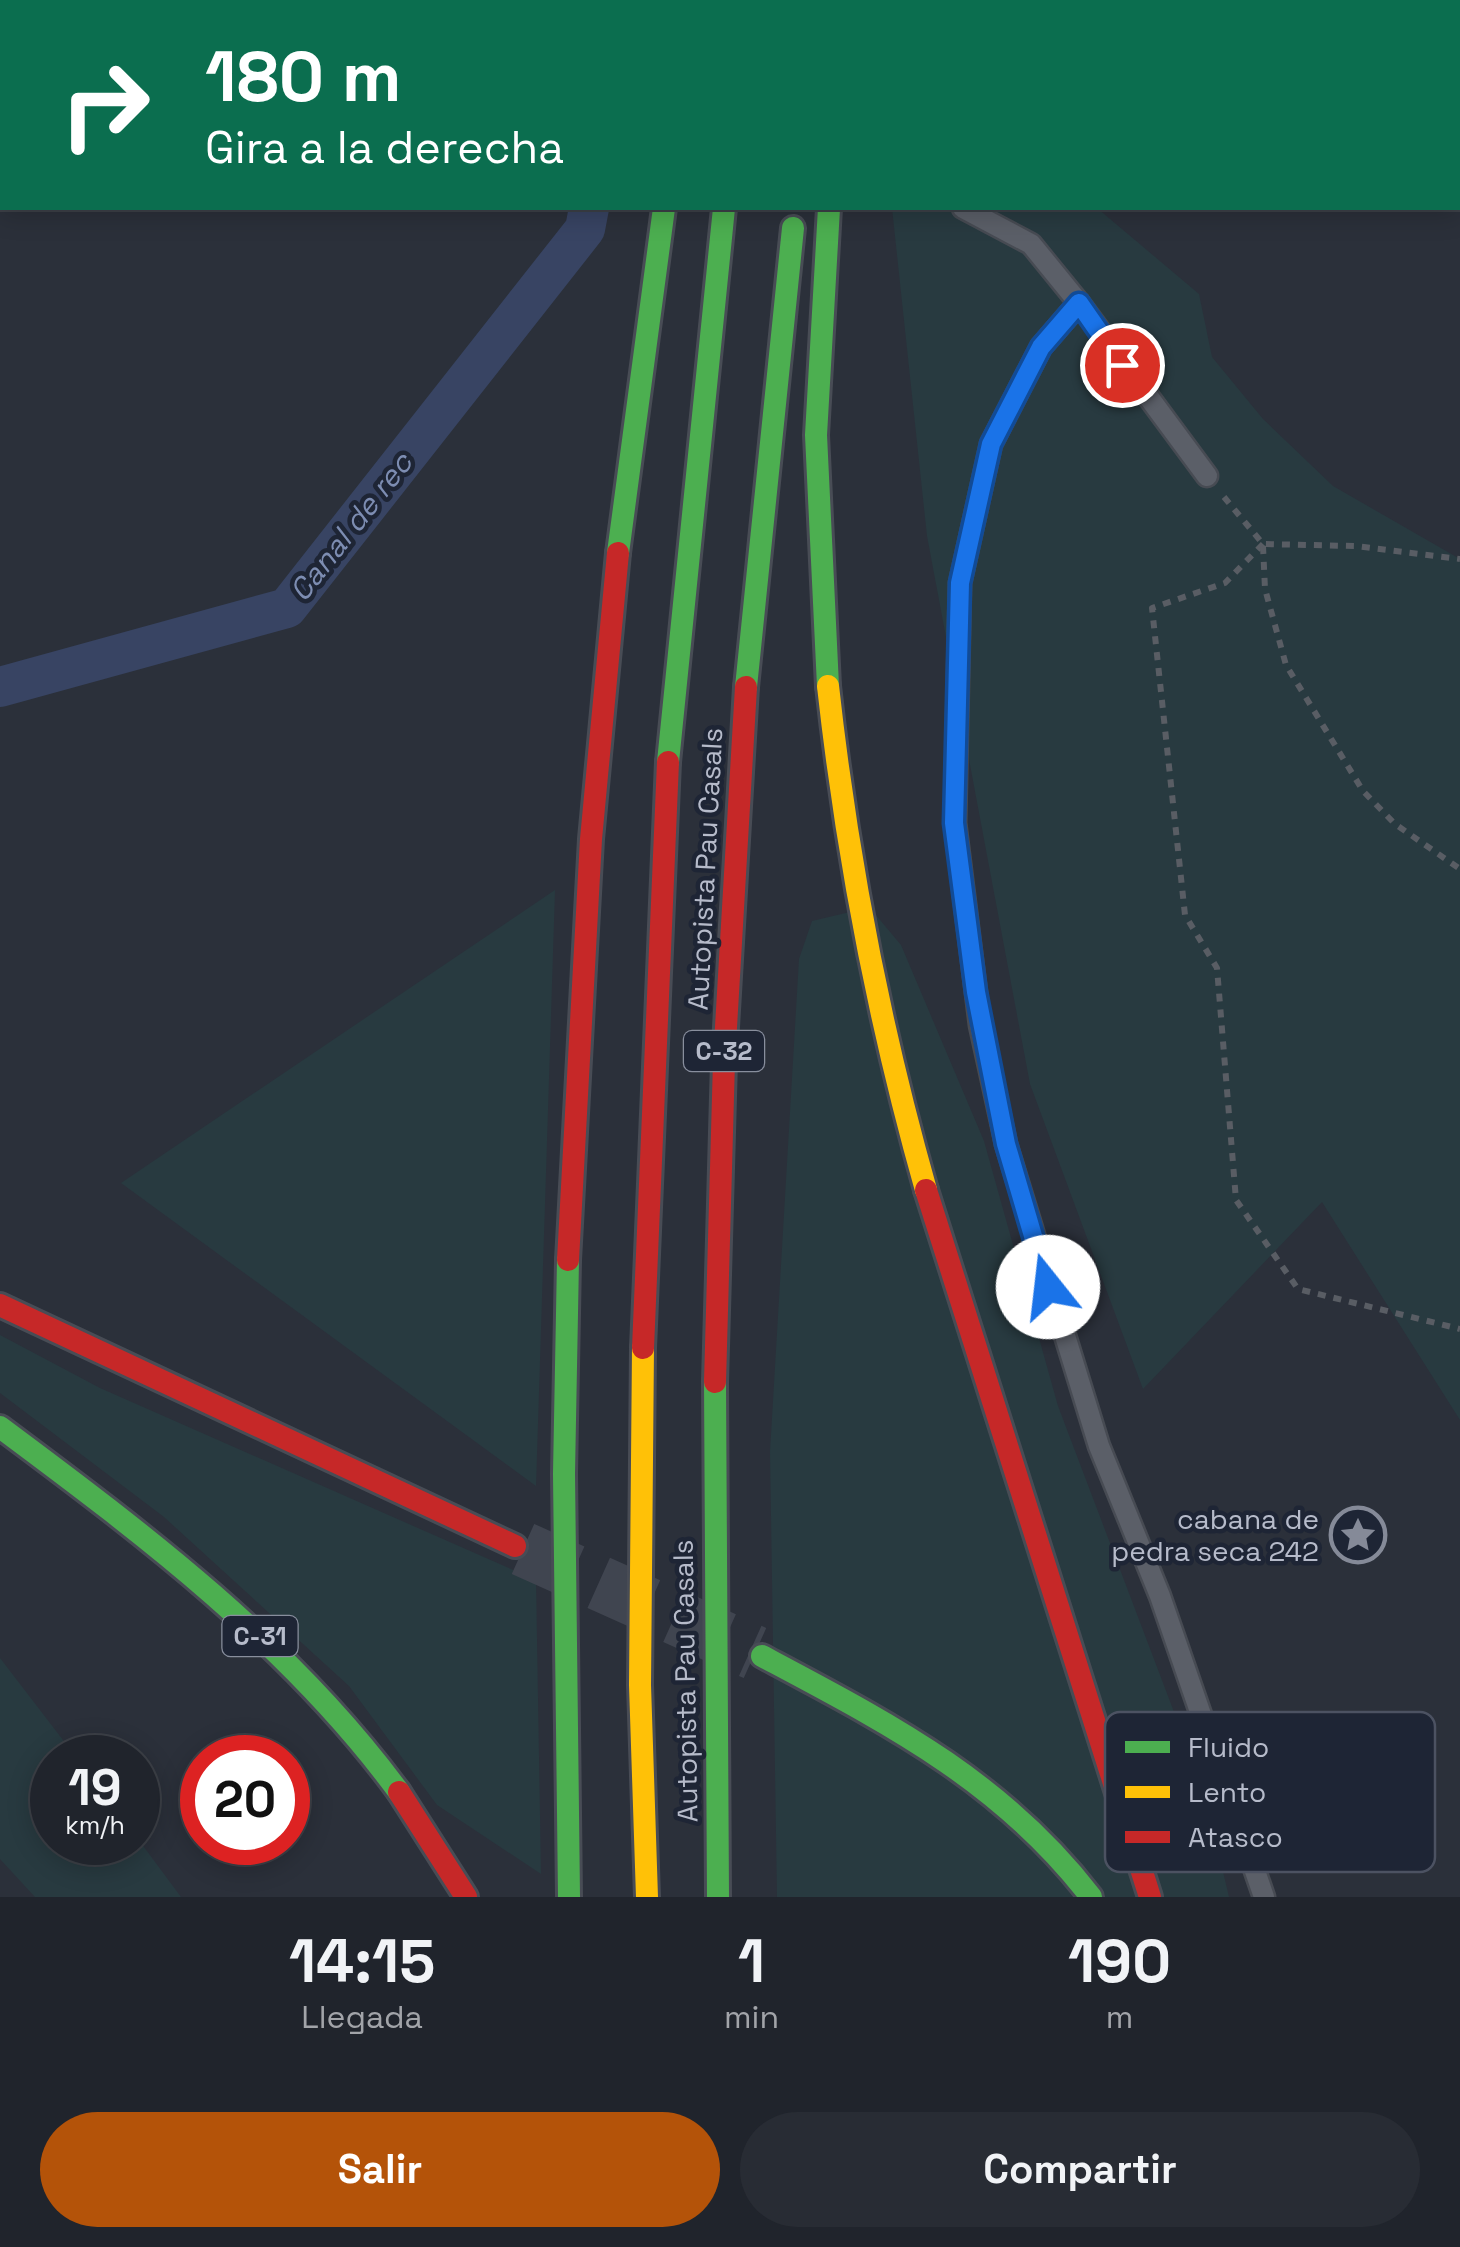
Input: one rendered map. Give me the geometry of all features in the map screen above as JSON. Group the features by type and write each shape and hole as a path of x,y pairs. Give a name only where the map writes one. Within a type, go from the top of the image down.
{"highway":[{"path":"569,1897 562,1681 564,1377 578,1016 610,632 664,210"},
{"name":"Autopista Pau Casals","path":"646,1897 640,1685 641,1392 653,1054 668,760 724,210"},
{"name":"Autopista Pau Casals","path":"718,1897 713,1692 714,1393 724,1056 740,760 762,488 796,210"},
{"path":"829,210 816,433 832,744 853,874 906,1118 945,1254 1105,1756"},
{"path":"0,1305 515,1546"},
{"name":"C-31","path":"0,1426 240,1617 322,1696 392,1775 466,1897"},
{"path":"762,1656 962,1769 1048,1843 1091,1897"},
{"path":"1142,1872 1150,1897"}],"lane":[{"path":"966,210 1031,244 1207,476"},
{"path":"1079,303 1041,347 991,444 960,583 954,823 980,1026 1006,1144 1099,1446 1160,1596 1200,1712"},
{"path":"1255,1872 1264,1897"}],"path":[{"path":"1207,476 1263,544 1265,589 1286,666 1363,791 1395,824 1460,869"},
{"path":"1460,559 1356,546 1263,544 1225,583 1152,608 1185,915 1216,968 1236,1200 1298,1288 1460,1329"}],"shaded area":[{"path":"892,210 1099,210 1199,294 1212,357 1263,419 1333,486 1460,559 1460,1420 1322,1202 1143,1389 1030,1084 927,536"},
{"path":"555,890 536,1486 121,1183"},
{"path":"850,912 875,914 901,945 984,1141 1058,1406 1174,1712 1105,1712 1105,1872 1223,1872 1229,1897 777,1897 770,1452 799,959 812,921"},
{"path":"0,1335 100,1388 536,1580 541,1874 437,1805 349,1686 164,1517 0,1393"},
{"path":"0,1658 59,1735 30,1735 30,1865 157,1865 181,1897 35,1897 0,1859"}],"waterway":[{"name":"Canal de rec","path":"0,687 287,608 585,229 589,210"}],"tunnel":[{"path":"523,1549 755,1653"}],"traffic: fast":[{"path":"618,553 664,210"},
{"path":"668,762 724,210"},
{"path":"828,686 816,435 829,210"},
{"path":"746,687 793,228"},
{"path":"568,1260 564,1474 569,1897"},
{"path":"715,1382 718,1897"},
{"path":"0,1427 161,1551 264,1640 357,1739 399,1792"},
{"path":"762,1656 898,1731 981,1787 1020,1820 1091,1897"}],"traffic: slow":[{"path":"828,686 867,940 926,1190"},
{"path":"643,1348 640,1685 647,1897"}],"traffic: jam":[{"path":"568,1260 591,839 618,553"},
{"path":"715,1382 724,1061 746,687"},
{"path":"643,1348 668,762"},
{"path":"926,1190 1105,1755"},
{"path":"0,1305 515,1546"},
{"path":"399,1792 466,1897"},
{"path":"1142,1872 1150,1897"}],"place":[{"name":"cabana de pedra seca 242","path":"1358,1535"}],"route":[{"path":"1048,1287 1006,1144 980,1026 954,823 960,583 991,444 1041,347 1079,303 1122,365"}]}
